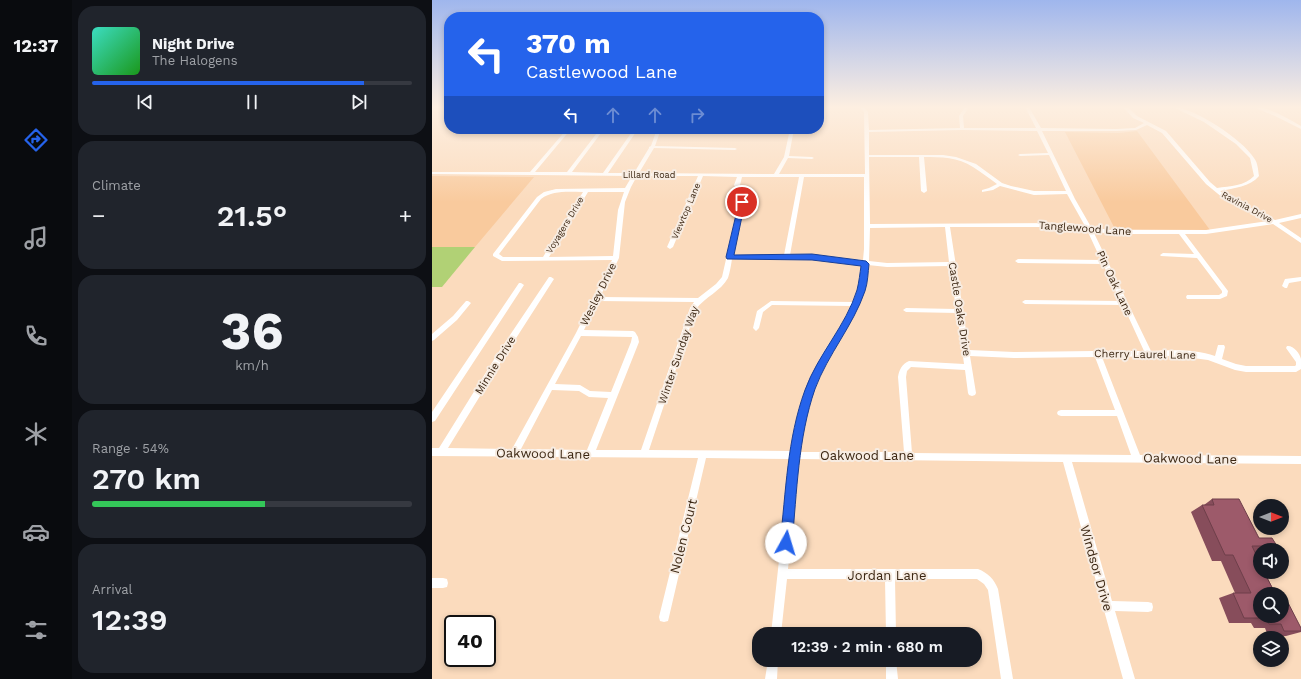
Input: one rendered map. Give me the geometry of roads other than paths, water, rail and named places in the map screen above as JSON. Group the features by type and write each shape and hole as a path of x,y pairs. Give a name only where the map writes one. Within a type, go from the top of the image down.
{"street":[{"path":"530,174 561,139"},
{"path":"568,174 595,139"},
{"path":"605,174 629,139"},
{"name":"Wesley Drive","path":"515,452 579,333 616,258 619,245 622,206 627,190 655,139"},
{"path":"776,175 786,157 790,139"},
{"path":"777,627 796,447 802,416 810,389 821,363 848,320 863,284 866,264 867,226 867,139"},
{"name":"Pin Oak Lane","path":"1044,139 1089,228 1148,352"},
{"name":"Ravinia Drive","path":"1171,139 1216,190 1225,197 1274,222 1301,241"},
{"path":"1216,190 1241,185 1257,176 1252,160 1238,144 1231,139"},
{"path":"651,147 735,150"},
{"path":"1020,155 1051,154"},
{"path":"866,156 943,156 962,159 974,165 1000,184 1034,193 1070,192"},
{"path":"921,156 924,191"},
{"path":"786,157 812,158"},
{"name":"Lillard Road","path":"432,173 866,176"},
{"name":"Viewtop Lane","path":"670,247 701,175"},
{"name":"Winter Sunday Way","path":"644,454 693,308 698,300 722,283 725,277 742,202 743,195 737,185 740,175"},
{"path":"787,256 802,176"},
{"path":"984,191 1000,184"},
{"path":"616,258 502,259 496,256 495,252 542,196 556,191 627,190"},
{"name":"Voyagers Drive","path":"545,259 586,191"},
{"name":"Tanglewood Lane","path":"867,226 1069,225 1110,232 1181,232 1219,231 1301,216"},
{"name":"Castle Oaks Drive","path":"947,225 972,394"},
{"path":"1181,232 1225,294 1220,297 1189,297"},
{"path":"1163,255 1199,256"},
{"path":"730,257 787,256 812,257 866,264 952,264"},
{"path":"1018,261 1105,262"},
{"path":"1285,286 1287,281 1301,278"},
{"name":"Minnie Drive","path":"436,452 551,279"},
{"path":"432,419 521,285"},
{"path":"596,299 698,300"},
{"path":"1025,302 1124,303"},
{"path":"432,338 455,318 468,303"},
{"path":"756,328 760,311 771,303 855,304"},
{"path":"906,310 959,311"},
{"path":"579,333 633,334 635,337 635,342 590,453"},
{"path":"1218,360 1220,347"},
{"name":"Cherry Laurel Lane","path":"966,352 1014,355 1148,352 1193,354 1246,369 1296,369 1300,366 1300,361 1290,348"},
{"path":"1097,353 1137,458"},
{"path":"908,455 902,377 903,370 909,364 968,367"},
{"path":"550,387 580,388 589,394 613,396"},
{"path":"1061,413 1120,413"},
{"name":"Oakwood Lane","path":"436,452 908,455 1301,460"},
{"name":"Nolen Court","path":"664,617 703,454"},
{"name":"Windsor Drive","path":"1066,457 1129,679"},
{"name":"Jordan Lane","path":"783,574 978,574 989,580 993,590 1007,679"},
{"path":"890,575 891,627"},
{"path":"432,583 443,583"},
{"path":"1108,606 1148,607"},
{"path":"771,679 772,667"},
{"path":"891,667 892,679"}]}
